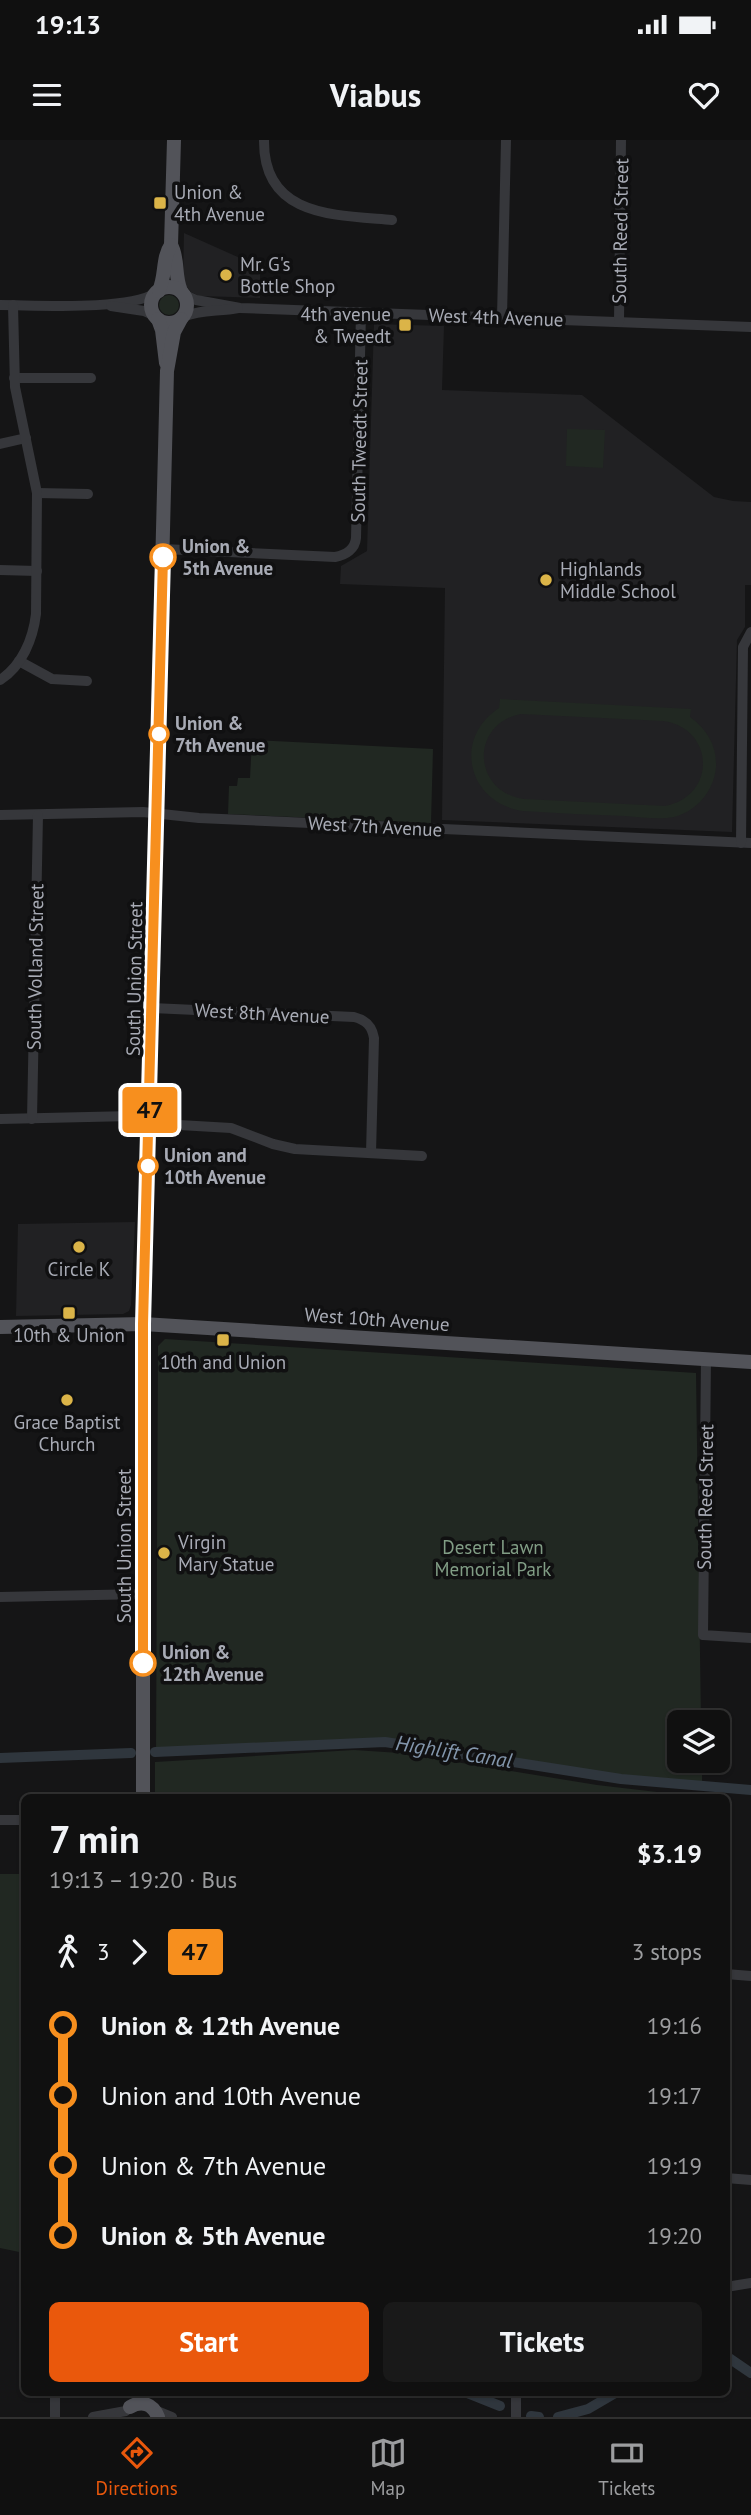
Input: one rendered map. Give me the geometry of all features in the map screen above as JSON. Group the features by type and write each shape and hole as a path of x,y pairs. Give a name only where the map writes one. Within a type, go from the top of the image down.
{"main road":[{"path":"171,244 176,253 176,279 187,308 182,318 167,323 156,318 151,307 164,278 166,253 171,244 174,140"},
{"path":"157,292 171,287 182,292"},
{"name":"South Union Street","path":"143,1794 143,1324 167,371 162,330 156,318"},
{"name":"South Union Street","path":"167,371 174,332 182,318"},
{"name":"West 10th Avenue","path":"0,1327 143,1324 751,1362"},
{"path":"127,2412 140,2403 153,2406"}],"street":[{"path":"264,140 265,162 269,173 279,191 292,202 338,214 392,220"},
{"path":"502,317 506,140"},
{"name":"South Reed Street","path":"619,322 621,140"},
{"path":"0,305 108,305 144,299 157,292"},
{"name":"West 4th Avenue","path":"182,292 196,300 220,302 240,308"},
{"path":"0,680 19,661 34,628 37,571 37,493 14,378 13,305"},
{"path":"108,305 144,311 156,318"},
{"name":"West 4th Avenue","path":"182,318 199,312 240,308 751,327"},
{"name":"South Tweedt Street","path":"163,549 335,557 349,552 356,538 361,312"},
{"path":"14,378 90,378"},
{"path":"0,444 26,438"},
{"path":"37,493 88,494"},
{"path":"0,570 37,571"},
{"path":"746,843 743,647 749,633"},
{"path":"19,661 52,679 87,681"},
{"name":"West 7th Avenue","path":"0,815 157,814 746,843"},
{"name":"South Volland Street","path":"32,1119 38,815"},
{"name":"West 8th Avenue","path":"152,1008 354,1017 369,1025 374,1038 371,1153"},
{"path":"0,1119 132,1116 162,1124 231,1128 273,1144 295,1149 422,1156"},
{"name":"South Reed Street","path":"706,1359 703,1635 751,1638"},
{"path":"0,1597 144,1594"},
{"path":"0,1820 21,1820"},
{"path":"730,1974 751,1976"},
{"path":"730,2178 751,2180"},
{"path":"730,2286 751,2283"},
{"path":"55,2396 55,2417"},
{"path":"516,2396 516,2417"},
{"path":"153,2406 172,2417"},
{"path":"93,2417 127,2412"}],"shaded area":[{"path":"184,233 240,258 260,271 260,298 199,296 191,292 183,282"},
{"name":"Highlands Middle School","path":"374,324 444,326 442,390 582,395 714,497 751,502 751,585 745,585 745,627 737,640 732,832 442,820 445,588 340,584 341,566 367,551"},
{"path":"135,1222 129,1311 123,1314 16,1316 18,1224"}],"green space":[{"path":"169,295 176,298 179,305 176,312 169,315 162,312 159,305 162,298"},
{"path":"567,429 605,430 603,468 566,466"},
{"path":"500,699 691,709 690,717 706,733 713,745 715,776 708,792 697,805 668,818 523,811 504,806 489,796 479,783 471,752 475,736 484,721 499,708","holes":["521,714 663,721 680,726 693,736 700,748 703,762 701,777 694,789 682,800 665,806 524,799 507,794 494,784 487,772 484,758 486,743 493,731 504,720"]},
{"path":"252,740 433,749 431,823 228,814 229,786 237,786 238,778 250,778"},
{"name":"Desert Lawn Memorial Park","path":"165,1339 696,1373 701,1710 667,1710 667,1773 702,1773 702,1786 381,1743 156,1752 158,1346"},
{"path":"354,1750 400,1753 597,1785 674,1794 155,1794 155,1762"},
{"path":"0,1874 21,1874 21,2252 0,2248"}],"waterway":[{"name":"Highlift Canal","path":"155,1752 385,1742 621,1779 751,1790"},
{"name":"Highlift Canal","path":"0,1758 131,1753"},
{"path":"730,2359 751,2373"},
{"path":"475,2396 500,2406"},
{"path":"558,2417 588,2409 610,2396"},
{"path":"531,2416 539,2417"}],"bus line":[{"name":"47","path":"143,1663 143,1324 163,557"}],"place":[{"name":"Union & 4th Avenue","path":"160,203"},
{"name":"Mr. G's Bottle Shop","path":"226,275"},
{"name":"4th avenue & Tweedt","path":"405,325"},
{"name":"Union & 5th Avenue","path":"163,557"},
{"name":"Highlands Middle School","path":"546,580"},
{"name":"Union & 7th Avenue","path":"159,734"},
{"name":"Union and 10th Avenue","path":"148,1166"},
{"name":"Circle K","path":"79,1247"},
{"name":"10th & Union","path":"69,1313"},
{"name":"10th and Union","path":"223,1340"},
{"name":"Grace Baptist Church","path":"67,1400"},
{"name":"Virgin Mary Statue","path":"164,1553"},
{"name":"Union & 12th Avenue","path":"143,1663"}]}
